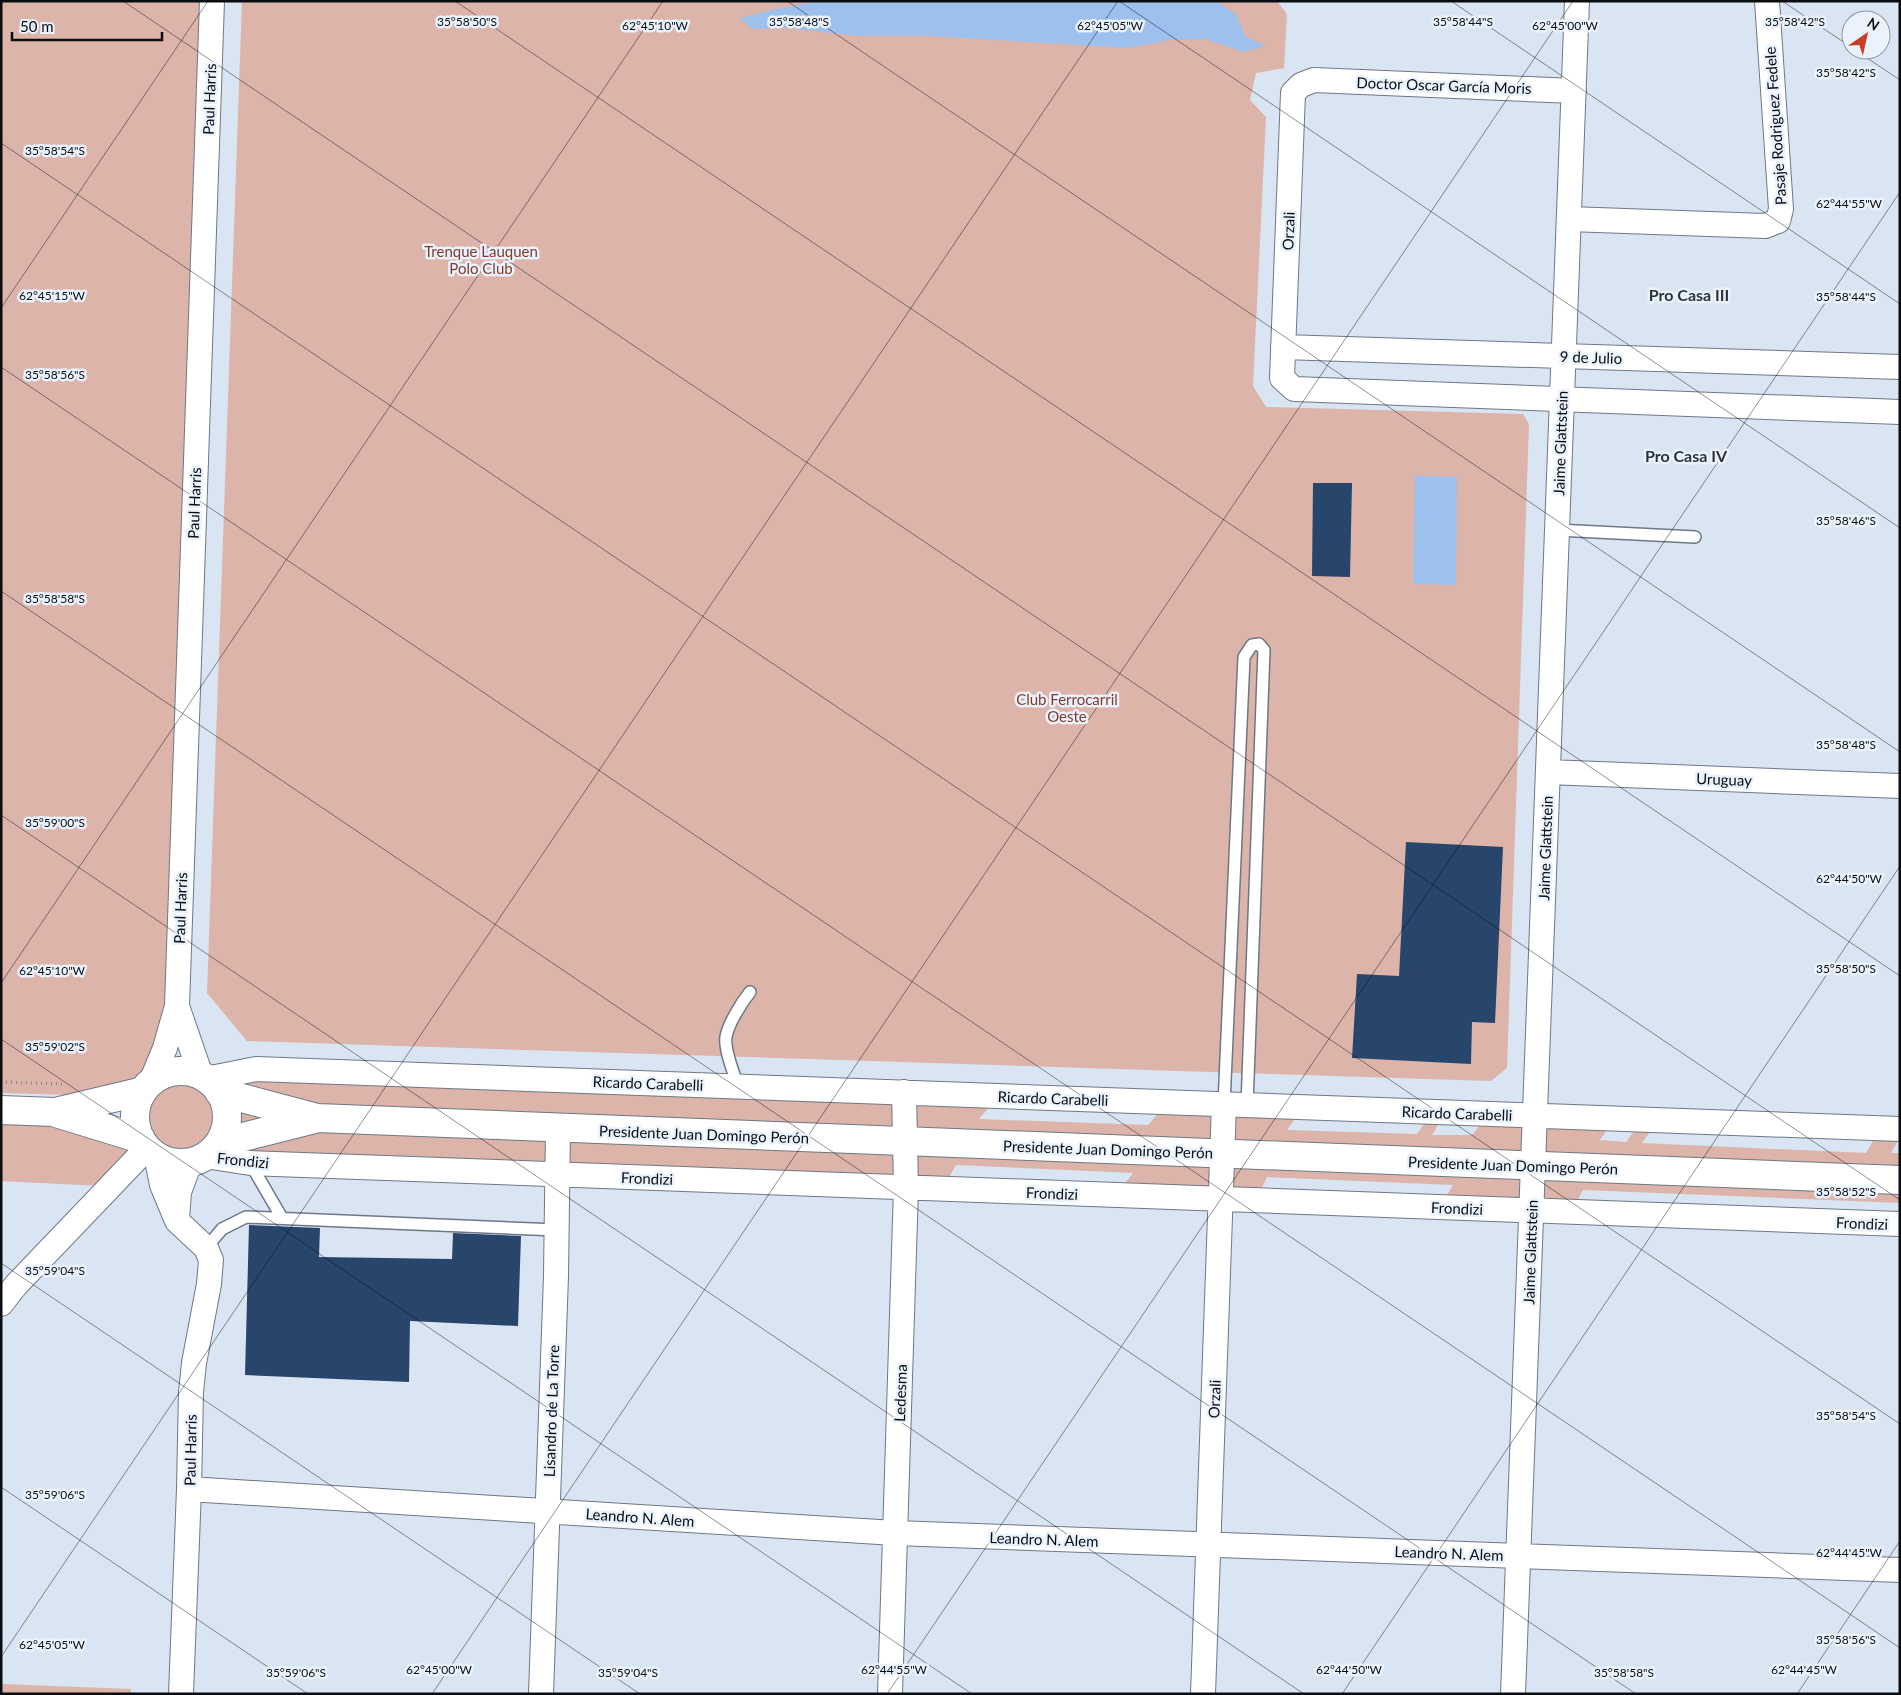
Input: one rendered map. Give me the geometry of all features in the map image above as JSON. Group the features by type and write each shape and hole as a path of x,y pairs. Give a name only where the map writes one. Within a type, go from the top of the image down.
{"main road":[{"path":"55,1112 148,1147 166,1160 178,1163 205,1153 225,1130 227,1117 225,1104 209,1082 188,1072 175,1071 162,1075 147,1087 137,1102 135,1115 136,1128 148,1147"},
{"name":"Presidente Juan Domingo Perón","path":"209,1082 317,1118 1900,1180"},
{"path":"1,1110 55,1112 147,1087"},
{"name":"Presidente Juan Domingo Perón","path":"205,1153 317,1118"}],"street":[{"name":"Paul Harris","path":"147,1087 165,1048 177,1006 212,1"},
{"name":"Jaime Glattstein","path":"1514,1694 1577,1"},
{"name":"Pasaje Rodriguez Fedele","path":"1569,219 1764,226 1778,221 1782,209 1767,1"},
{"name":"Doctor Oscar García Moris","path":"1314,80 1574,91"},
{"name":"Orzali","path":"1314,80 1301,84 1293,93 1282,378 1294,389 1562,400"},
{"name":"9 de Julio","path":"1283,347 1900,367"},
{"path":"1562,400 1900,412"},
{"name":"Uruguay","path":"1548,772 1900,786"},
{"name":"Paul Harris","path":"177,1006 209,1082"},
{"name":"Ricardo Carabelli","path":"209,1082 256,1069 1900,1129"},
{"name":"Ledesma","path":"890,1694 906,1188 904,1092"},
{"name":"Orzali","path":"1203,1694 1223,1154 1236,1105"},
{"name":"Lisandro de La Torre","path":"541,1694 557,1230 558,1128"},
{"path":"1,1304 16,1284 148,1147 177,1221 206,1248"},
{"path":"177,1221 179,1192 205,1153"},
{"name":"Frondizi","path":"205,1153 250,1163 1900,1224"},
{"name":"Paul Harris","path":"181,1694 191,1392 194,1363 209,1284 211,1260 206,1248"},
{"name":"Leandro N. Alem","path":"189,1489 895,1533 1900,1570"}],"lane":[{"path":"1557,530 1695,537"},
{"path":"1259,644 1264,650 1236,1105 1244,656 1252,645 1259,644"},
{"path":"739,1086 731,1067 725,1038 741,1003 750,992"},
{"path":"250,1163 282,1218"},
{"path":"206,1248 222,1229 246,1217 557,1230"}],"path":[{"path":"1,1082 68,1084"}],"green space":[{"path":"1,1 202,1 170,1010 138,1082 70,1095 1,1093"},
{"path":"242,1 1277,1 1287,14 1284,68 1256,73 1250,100 1266,117 1253,386 1266,407 1523,414 1529,424 1507,1068 1491,1081 247,1041 207,993"},
{"path":"249,1076 994,1102 979,1119 1148,1125 1163,1108 1299,1113 1287,1130 1417,1134 1428,1118 1442,1118 1432,1135 1472,1135 1484,1120 1611,1124 1600,1140 1626,1142 1638,1126 1654,1126 1642,1143 1866,1153 1877,1134 1900,1137 1891,1153 1900,1153 1900,1170 319,1109 245,1089"},
{"path":"181,1081 195,1084 207,1091 214,1103 217,1117 214,1131 207,1143 195,1150 181,1153 167,1150 155,1143 148,1131 145,1117 148,1103 155,1091 167,1084"},
{"path":"236,1106 279,1119 235,1129"},
{"path":"1,1120 59,1122 137,1149 101,1186 1,1181"},
{"path":"319,1128 1900,1188 1900,1203 1583,1190 1574,1207 1443,1202 1453,1185 1267,1177 1258,1196 1120,1190 1133,1173 956,1165 945,1184 253,1158 254,1144"},
{"path":"1,1684 131,1689 131,1694 1,1694"}],"water":[{"path":"820,1 1216,1 1236,14 1245,36 1265,46 1244,52 1205,39 1170,40 1128,48 930,36 859,36 787,28 752,29 740,18"},
{"path":"1415,476 1457,477 1456,585 1413,584"}],"building":[{"path":"1313,483 1352,483 1350,577 1312,576"},
{"path":"1406,842 1503,847 1495,1023 1472,1022 1471,1064 1352,1058 1357,974 1399,976"},
{"path":"249,1225 320,1228 319,1257 452,1259 453,1233 521,1236 518,1326 410,1321 409,1382 245,1375"}],"district":[{"name":"Pro Casa III","path":"1689,294"},
{"name":"Pro Casa IV","path":"1686,455"}],"park label":[{"name":"Trenque Lauquen Polo Club","path":"481,260"},
{"name":"Club Ferrocarril Oeste","path":"1067,708"}]}
